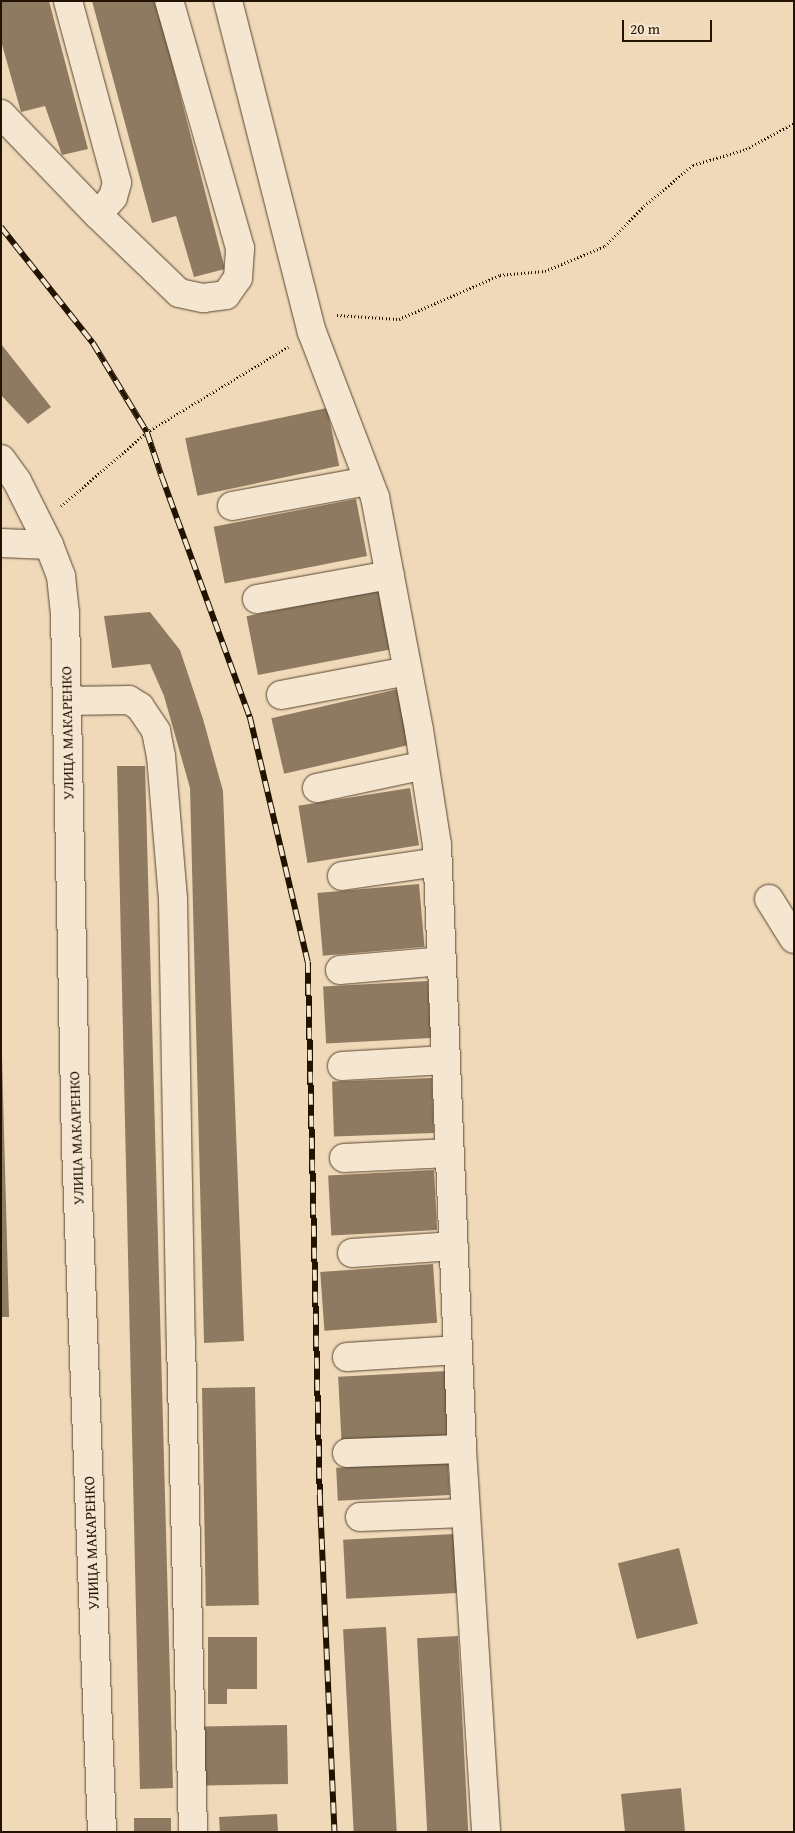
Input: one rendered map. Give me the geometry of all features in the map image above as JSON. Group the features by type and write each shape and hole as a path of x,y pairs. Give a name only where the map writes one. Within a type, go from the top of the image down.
{"street":[{"path":"68,1 117,183 114,197 98,215"},
{"path":"1,114 98,215 179,293 203,298 226,295 238,278 240,248 169,1"},
{"path":"228,1 312,332 375,497 425,765 438,862 465,1513 486,1832"},
{"name":"УЛИЦА МАКАРЕНКО","path":"1,459 17,481 44,535 61,576 65,613 76,1146 102,1832"},
{"path":"232,506 368,481"},
{"path":"1,543 44,535"},
{"path":"257,599 390,575"},
{"path":"281,695 408,671"},
{"path":"67,701 129,700 140,707 156,732 161,756 173,899 193,1832"},
{"path":"317,788 425,765"},
{"path":"342,876 438,862"},
{"path":"769,899 794,939"},
{"path":"340,970 442,961"},
{"path":"342,1066 446,1060"},
{"path":"344,1158 450,1153"},
{"path":"352,1253 454,1246"},
{"path":"347,1357 458,1350"},
{"path":"347,1452 462,1449"},
{"path":"360,1518 465,1513"}],"path":[{"path":"44,535 148,432 247,374 338,315 399,319 500,275 545,271 605,246 644,206 693,165 746,149 794,123"}],"building":[{"path":"1,1 49,1 88,149 62,155 45,106 21,112 1,41"},
{"path":"92,1 156,1 225,269 194,277 176,216 152,223"},
{"path":"1,344 51,407 28,424 1,395"},
{"path":"327,408 339,466 197,496 185,438"},
{"path":"356,499 367,556 225,584 214,527"},
{"path":"381,590 392,649 258,675 247,616"},
{"path":"150,612 180,650 203,719 223,791 244,1341 204,1343 190,788 164,696 150,664 112,668 104,616"},
{"path":"398,689 411,745 284,774 271,718"},
{"path":"117,766 145,766 173,1788 140,1789"},
{"path":"410,788 419,845 307,863 298,806"},
{"path":"419,884 424,947 323,956 317,893"},
{"path":"428,981 431,1038 326,1043 323,986"},
{"path":"1,1019 9,1317 1,1317"},
{"path":"432,1078 434,1133 334,1136 332,1081"},
{"path":"434,1170 437,1230 331,1235 328,1176"},
{"path":"433,1264 437,1323 324,1331 320,1272"},
{"path":"447,1371 450,1435 341,1441 338,1377"},
{"path":"255,1387 259,1605 206,1606 202,1388"},
{"path":"448,1462 450,1495 338,1501 336,1468"},
{"path":"454,1534 457,1593 346,1599 343,1540"},
{"path":"679,1548 698,1624 637,1639 618,1563"},
{"path":"386,1627 397,1832 354,1832 343,1629"},
{"path":"458,1636 468,1832 427,1832 417,1638"},
{"path":"208,1637 257,1637 257,1689 227,1689 227,1704 208,1704"},
{"path":"287,1725 288,1784 205,1785 204,1726"},
{"path":"681,1788 685,1832 625,1832 621,1794"},
{"path":"277,1814 278,1832 220,1832 219,1817"},
{"path":"134,1818 171,1818 171,1832 134,1832"}],"railway":[{"path":"1,227 93,343 147,432 250,717 308,962 320,1495 335,1832"}]}
